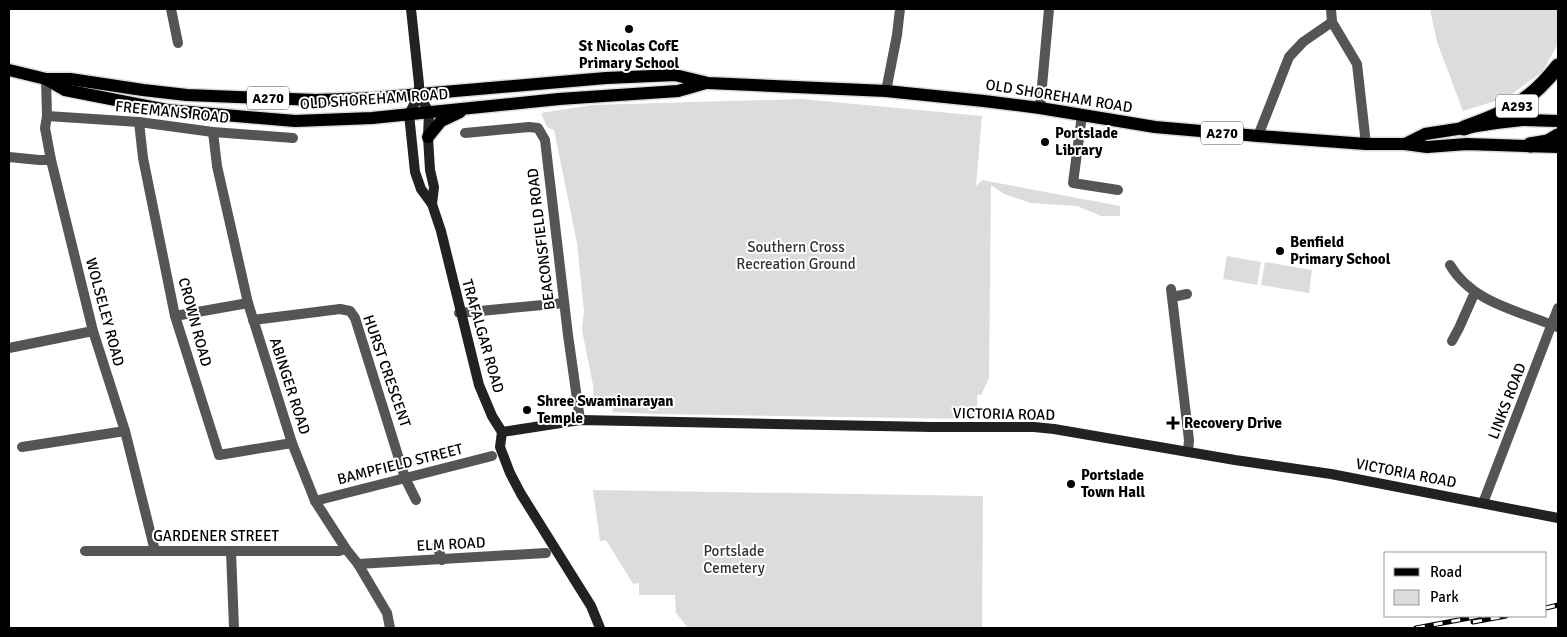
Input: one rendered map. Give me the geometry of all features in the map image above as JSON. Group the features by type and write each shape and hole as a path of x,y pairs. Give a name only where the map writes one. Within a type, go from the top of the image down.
{"highway":[{"name":"A293","path":"1464,128 1513,108 1539,89 1558,66"},
{"path":"1530,145 1548,142 1558,136"}],"main road":[{"path":"411,9 419,94 429,112"},
{"name":"OLD SHOREHAM ROAD","path":"9,70 46,79 70,79 187,95 316,100 419,94 606,78 675,75 708,83 886,91 1040,108 1155,127 1258,136 1366,144 1405,144 1427,147 1467,144 1558,147"},
{"name":"OLD SHOREHAM ROAD","path":"46,79 64,90 167,110 295,121 350,120 559,99 678,91 708,83"},
{"path":"409,114 419,94"},
{"path":"428,137 441,121 467,108"},
{"name":"TRAFALGAR ROAD","path":"429,112 430,170 434,187 432,204"},
{"name":"TRAFALGAR ROAD","path":"409,114 413,156 420,188 432,204 441,231 479,385 492,416 502,432 500,447 510,473 526,502 591,606 600,628"},
{"name":"OLD SHOREHAM ROAD","path":"1405,144 1425,134 1510,121 1558,120"},
{"name":"VICTORIA ROAD","path":"502,432 580,420 931,428 1034,427 1331,474 1558,518"}],"street":[{"path":"171,9 178,43"},
{"path":"886,91 900,9"},
{"path":"1040,108 1050,9"},
{"path":"1331,9 1332,22 1357,64 1366,144"},
{"path":"1258,136 1289,57 1302,42 1332,22"},
{"name":"WOLSELEY ROAD","path":"46,79 47,116 45,128 51,160 93,331 125,431 155,551"},
{"path":"1082,115 1073,183 1118,190"},
{"name":"FREEMANS ROAD","path":"47,116 140,122 213,132 293,138"},
{"name":"CROWN ROAD","path":"140,122 143,158 175,316 219,455 292,443"},
{"name":"BEACONSFIELD ROAD","path":"465,133 529,127 538,128 545,140 580,420"},
{"name":"ABINGER ROAD","path":"213,132 217,166 248,303 292,443 315,501 358,564 387,613 390,628"},
{"path":"9,157 51,160"},
{"path":"1450,265 1456,275 1474,292 1524,315 1555,326"},
{"path":"1452,341 1474,292"},
{"path":"1188,294 1171,293 1189,440 1188,452"},
{"path":"175,316 248,303"},
{"path":"460,313 564,303"},
{"name":"LINKS ROAD","path":"1483,503 1555,326 1558,308"},
{"name":"HURST CRESCENT","path":"253,320 340,309 350,311 355,318 406,478"},
{"path":"9,348 93,331"},
{"path":"22,447 125,431"},
{"name":"BAMPFIELD STREET","path":"315,501 492,456"},
{"path":"406,478 416,500"},
{"path":"437,545 442,560"},
{"name":"GARDENER STREET","path":"85,551 231,552 339,551 346,549"},
{"path":"231,552 234,628"},
{"name":"ELM ROAD","path":"358,564 546,553"}],"green space":[{"path":"1430,9 1558,9 1558,44 1542,72 1508,97 1463,111 1437,42"},
{"name":"Southern Cross Recreation Ground","path":"802,99 982,116 976,186 982,180 1120,206 1120,216 1101,216 1077,206 1031,203 1004,194 991,185 989,378 981,395 977,395 977,419 657,414 612,412 614,404 594,403 593,385 582,330 584,311 577,243 554,130 547,127 541,113 592,105"},
{"path":"1227,256 1261,262 1257,285 1223,279"},
{"path":"1265,262 1312,270 1309,293 1261,285"},
{"name":"Portslade Cemetery","path":"593,490 983,496 982,627 994,628 688,628 676,613 675,595 639,595 639,583 633,584 606,540 600,541"}],"railway":[{"path":"1547,608 1558,605"},
{"path":"1416,628 1475,617"},
{"path":"1473,622 1500,617"}],"place":[{"name":"St Nicolas CofE Primary School","path":"629,29"},
{"name":"Portslade Library","path":"1045,142"},
{"name":"Benfield Primary School","path":"1280,251"},
{"name":"Shree Swaminarayan Temple","path":"527,410"},
{"name":"Recovery Drive","path":"1173,423"},
{"name":"Portslade Town Hall","path":"1071,484"}]}
